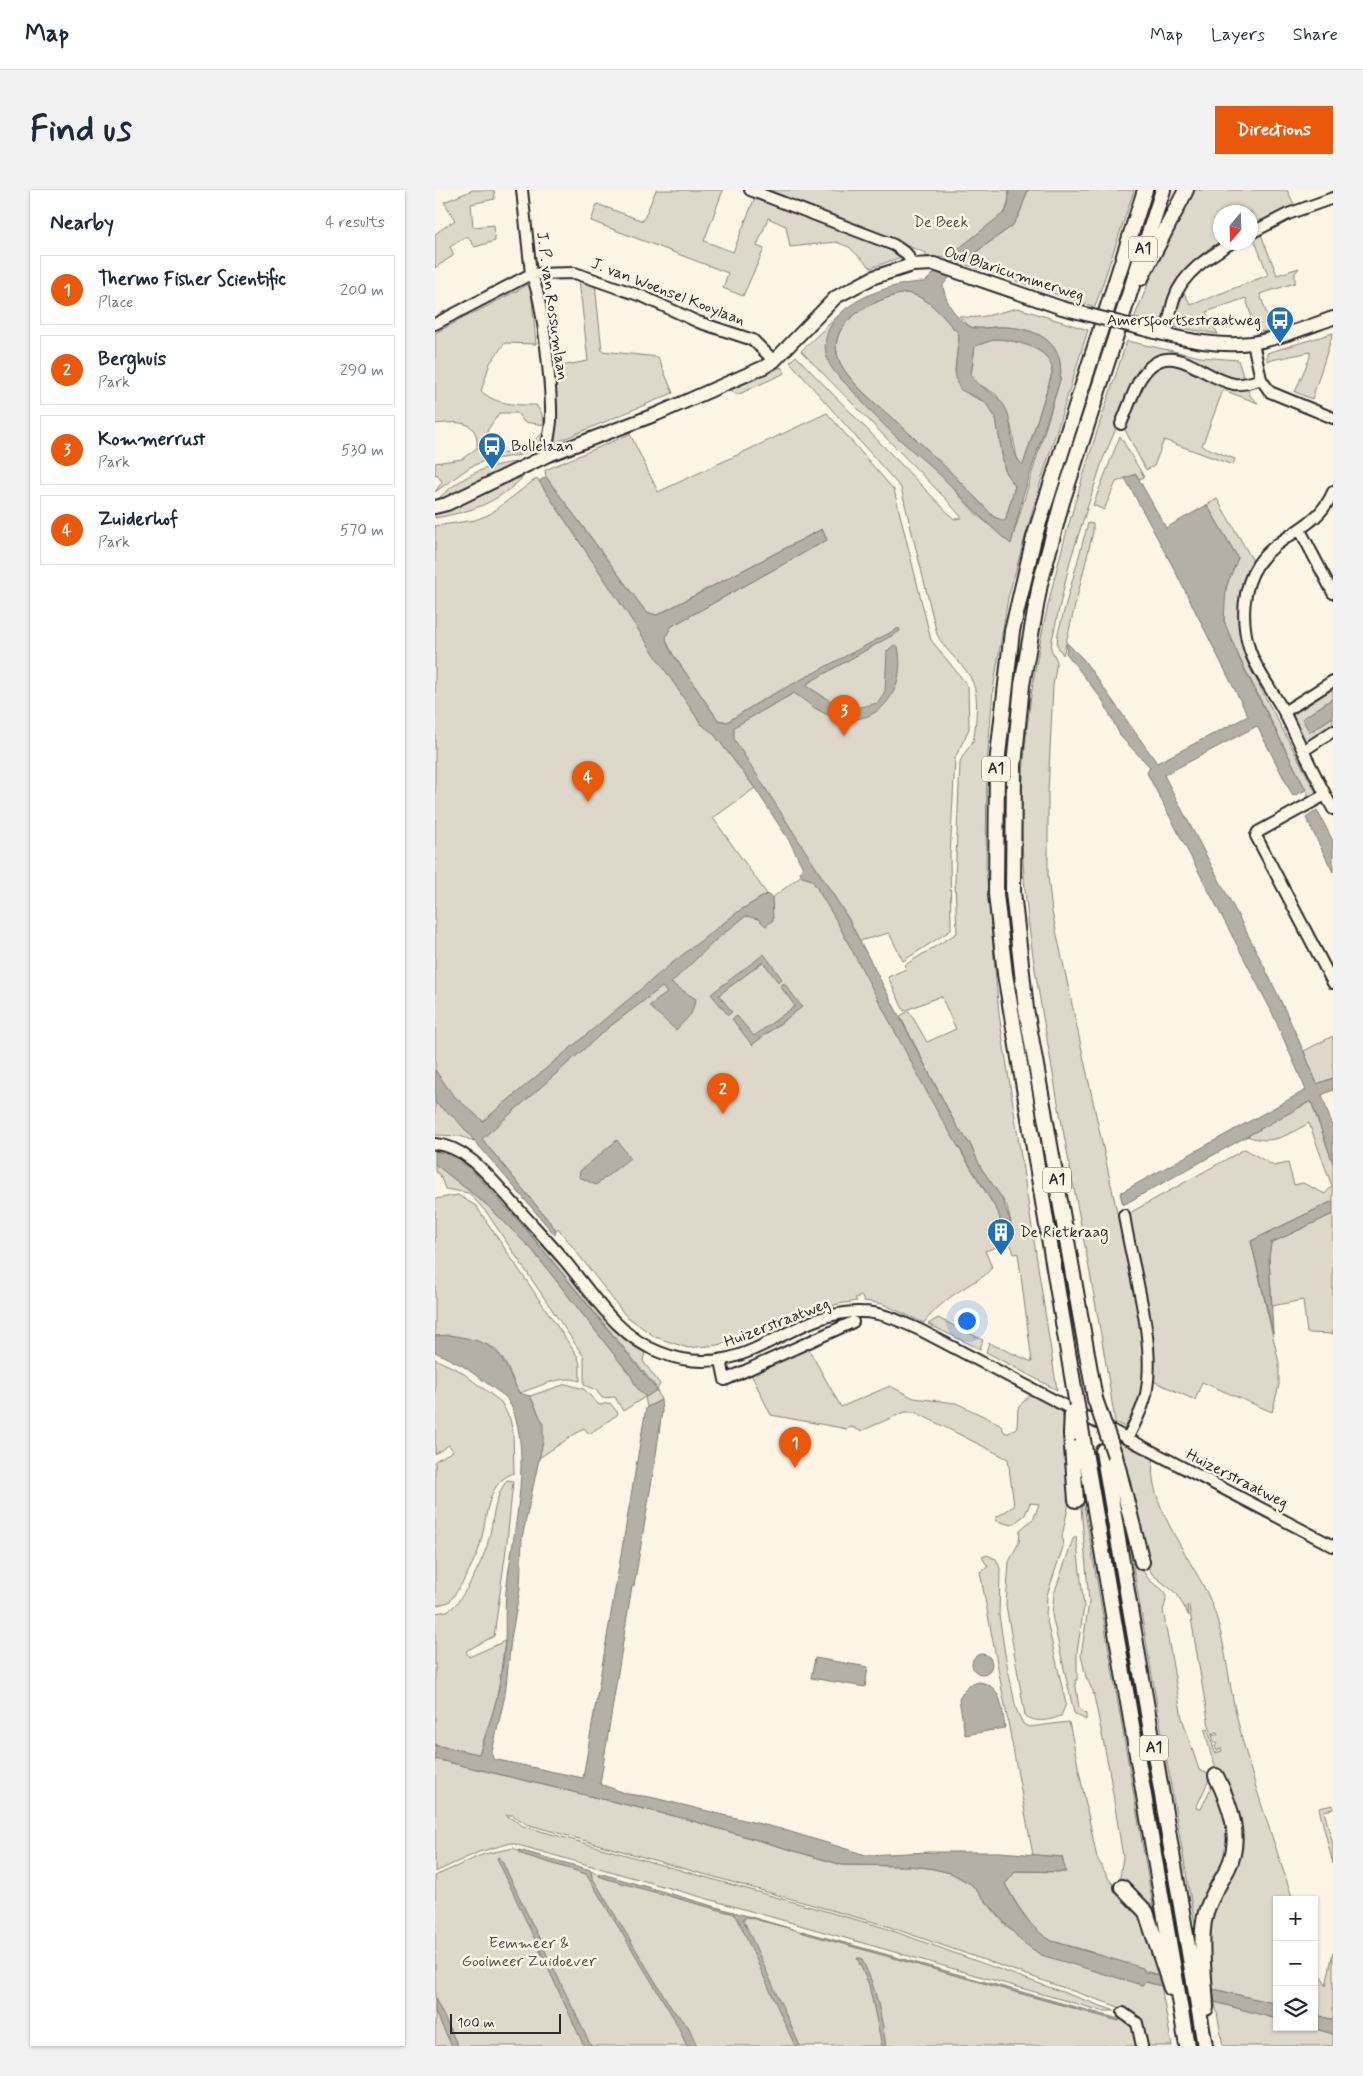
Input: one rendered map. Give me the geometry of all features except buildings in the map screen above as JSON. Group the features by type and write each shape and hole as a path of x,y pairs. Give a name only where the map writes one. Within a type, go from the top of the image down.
{"highway":[{"name":"A1","path":"1077,1500 1077,1437 1074,1388 1022,1086 1000,938 995,846 997,764 1012,632 1034,538 1145,190"},
{"name":"A1","path":"1142,1562 1109,1453 1095,1399 1025,1001 1013,892 1014,775 1022,685 1040,584 1062,502 1163,190"},
{"name":"A1","path":"1124,309 1186,190"},
{"name":"A1","path":"1077,1437 1187,2046"},
{"name":"A1","path":"1109,1453 1206,2046"},
{"name":"A1","path":"1206,2046 1204,1922 1210,1900 1230,1864 1235,1841 1230,1811 1216,1776"},
{"name":"A1","path":"1122,1888 1144,1909 1160,1959 1181,2014"}],"main road":[{"name":"Oud Blaricummerweg","path":"912,265 933,264 1062,308 1160,333 1230,344 1253,342 1333,318"},
{"path":"435,507 447,504 546,456 657,414 774,361 836,297 874,277 912,265"}],"street":[{"name":"J. P. van Rossumlaan","path":"522,190 531,274 537,285 545,354 551,421 546,456"},
{"path":"750,190 894,245 907,254 912,265"},
{"path":"1258,229 1288,214 1333,198"},
{"path":"1160,333 1182,283 1200,265 1222,250"},
{"name":"J. van Woensel Kooylaan","path":"435,324 531,274 575,273 643,298 698,322 753,340 774,361"},
{"path":"1253,342 1261,380 1265,387 1278,396 1333,418"},
{"path":"1121,424 1139,381 1159,361 1177,359 1236,384 1261,380"},
{"path":"1333,492 1329,510 1269,549 1257,565 1247,586 1244,605 1249,648 1333,809"},
{"path":"1300,530 1333,593"},
{"path":"1284,712 1333,681"},
{"path":"1303,751 1333,731"},
{"path":"1325,795 1258,832 1256,836 1333,984"},
{"name":"Huizerstraatweg","path":"435,1144 450,1147 484,1170 613,1320 650,1348 673,1357 694,1361 721,1360 738,1356 811,1322 838,1314 862,1312 886,1315 922,1331 1127,1440 1333,1546"},
{"path":"1125,1215 1141,1295 1148,1378 1144,1402 1127,1440"},
{"name":"Huizerstraatweg","path":"721,1360 725,1380 853,1322"},
{"path":"791,1332 799,1346"},
{"path":"1123,2013 1137,2023 1142,2046"}],"green space":[{"path":"473,190 494,190 495,199 471,204 473,227 494,225 495,241 475,247 467,236 450,247 454,255 435,268 435,234 455,220 444,202"},
{"path":"656,190 723,190 704,241 733,252 755,197 900,254 901,257 871,268 849,247 836,242 790,247 786,226 768,218 757,246 764,249 743,296 723,288 728,273 591,221 597,204 643,221"},
{"name":"De Beek","path":"759,190 1012,190 1005,212 948,258 926,257 926,253"},
{"path":"1028,190 1134,190 1095,307 961,263 1012,226 1019,215"},
{"path":"1193,190 1287,190 1296,208 1258,225 1258,205 1213,205 1213,246 1199,257 1183,277 1163,325 1134,318 1168,236"},
{"path":"1260,232 1277,275 1299,268 1295,273 1295,283 1260,294 1272,330 1256,333 1246,298 1206,312 1218,334 1174,327 1177,305 1184,293 1191,305 1268,275 1258,249 1258,233"},
{"path":"579,279 595,284 602,351 658,357 673,393 552,444 544,369 588,361"},
{"path":"528,285 531,288 536,344 505,343 490,363 481,391 500,402 536,405 541,412 545,425 524,422 517,413 499,413 487,431 494,452 520,453 546,430 547,443 520,455 484,461 470,467 435,492 442,482 437,474 435,475 435,463 462,459 477,448 477,438 474,431 465,424 435,424 435,333"},
{"path":"905,293 921,298 928,303 959,334 955,371 968,394 985,402 996,418 1005,472 1015,486 1005,522 994,517 932,454 860,389 839,360 836,346 839,334 846,323 855,314 867,307"},
{"path":"1018,308 1088,330 1040,484 1008,598 993,690 987,764 986,868 999,1014 1057,1390 986,1352 989,1343 1032,1362 1018,1253 1014,1254 1011,1245 1006,1244 985,1251 992,1267 990,1270 944,1303 924,1323 883,1304 864,1301 861,1296 855,1298 857,1301 838,1304 718,1345 688,1348 655,1337 625,1315 558,1228 556,1230 482,1139 486,1134 468,1131 474,1141 460,1136 435,1135 435,526 475,520 490,514 537,478 701,723 714,734 755,788 713,818 767,894 739,911 737,920 772,898 811,868 964,1157 998,1212 1001,1222 1011,1223 1007,1206 981,1168 970,1144 956,1125 900,1016 909,1011 927,1042 956,1029 941,996 904,1011 888,977 906,969 905,965 957,933 955,881 960,763 974,737 977,710 975,689 966,670 945,647 937,634 901,488 790,362 796,356 954,519 962,518 946,499 801,351 841,313 828,334 827,357 832,368 879,420 942,476 976,514 1011,543 1060,380 1058,355 1052,345 1035,333 1011,327 974,328 959,316 981,317"},
{"path":"1333,333 1312,399 1295,392 1310,357 1310,352 1267,361 1267,353"},
{"path":"996,339 1025,344 1034,348 1043,353 1049,360 1052,368 1051,377 1023,466 1017,458 1011,426 997,395 974,381 971,375 975,346"},
{"path":"1127,341 1200,357 1238,360 1244,379 1237,381 1165,356 1134,387 1103,459 1070,561 1051,649 1057,661 1053,686 1048,793 1048,876 1052,912 1141,1323 1144,1368 1142,1399 1128,1429 1115,1422 1100,1329 1039,996 1025,887 1022,832 1023,768 1030,706 1040,643 1053,582 1088,461"},
{"path":"1170,361 1246,386 1251,397 1258,403 1223,390 1202,446 1235,459 1233,465 1164,440 1154,466 1146,470 1124,428 1140,388 1146,379 1160,365"},
{"path":"781,367 785,373 737,395 731,390"},
{"path":"827,413 894,490 931,640 968,686 969,729 955,758 950,856 951,930 903,961 889,933 859,941 848,918 727,730 807,686 808,683 764,699 727,722 718,720 672,653 665,637 672,626 827,540 822,529 657,615 646,612 546,477 545,470 630,434 658,492"},
{"path":"1120,436 1144,477 1139,479 1136,474 1116,482 1104,510 1093,505"},
{"path":"520,462 435,502 454,485 474,473 507,463"},
{"path":"524,476 514,486 494,500 472,509 435,518 435,514"},
{"path":"1217,499 1253,561 1245,583 1250,663 1261,689 1317,794 1310,798 1227,633 1224,613 1225,594 1238,558 1207,505"},
{"path":"1088,523 1093,524 1093,532 1063,655 1057,645 1058,633"},
{"path":"1333,689 1333,698 1302,719 1310,732 1333,717 1333,726 1305,745 1288,718"},
{"path":"1333,1036 1333,1078 1317,1084 1304,1051"},
{"path":"1311,1101 1333,1163 1333,1201 1251,1241 1279,1363 1279,1385 1272,1412 1202,1382 1195,1400 1151,1380 1126,1215 1245,1149 1274,1166 1288,1163 1294,1185 1303,1183 1325,1194 1332,1186 1309,1123 1279,1138 1265,1140 1247,1136"},
{"path":"435,1164 487,1205 533,1251 631,1376 656,1387 526,1229 469,1167 471,1165 490,1182 620,1332 645,1351 643,1361 660,1384 657,1390 661,1400 647,1407 645,1397 623,1411 615,1397 602,1398 596,1390 584,1385 584,1357 487,1213 469,1193 445,1189 440,1175 435,1171"},
{"path":"458,1195 476,1206 578,1357 580,1381 573,1379 557,1380 519,1393 506,1365 491,1346 467,1340 435,1336 435,1199"},
{"path":"1333,1214 1333,1334 1307,1333 1303,1300 1272,1306 1269,1257 1271,1243"},
{"path":"938,1318 983,1340 980,1349 928,1324"},
{"path":"808,1348 841,1407 890,1386 914,1398 956,1403 1000,1424 1005,1433 1009,1433 1017,1427 1018,1408 1031,1393 1062,1408 1069,1503 1062,1536 1063,1547 1047,1595 1046,1617 1066,1704 1061,1716 1047,1720 1033,1720 1025,1715 1006,1605 1009,1562 1019,1542 1020,1530 1034,1518 1039,1504 1030,1503 1025,1515 1012,1525 997,1521 995,1518 1014,1506 1008,1459 915,1412 905,1412 861,1431 851,1427 847,1429 771,1415 751,1374"},
{"path":"435,1359 460,1371 501,1402 510,1419 513,1433 514,1473 504,1478 492,1495 478,1551 462,1584 449,1602 435,1606 435,1461 453,1451 449,1445 435,1454"},
{"path":"566,1384 584,1389 599,1405 610,1403 618,1413 589,1434 584,1428 539,1458 543,1433 542,1426 530,1396"},
{"path":"1118,1439 1154,1458 1152,1473 1161,1508 1207,1593 1218,1624 1234,1706 1244,1744 1292,1896 1273,1896 1273,2003 1213,1989 1208,1919 1230,1870 1226,1791 1211,1755 1205,1730 1208,1729 1215,1753 1222,1751 1221,1748 1217,1751 1215,1746 1217,1743 1214,1743 1212,1735 1218,1735 1217,1732 1212,1734 1209,1726 1189,1606 1187,1606 1189,1616 1177,1594 1153,1575 1147,1566 1121,1461"},
{"path":"1078,1471 1159,1941 1120,1878 1123,1857 1109,1769 1093,1691 1086,1677 1081,1655 1089,1602"},
{"path":"507,1480 513,1481 494,1636 466,1651 469,1657 505,1641 497,1700 479,1754 477,1755 435,1745 435,1613 451,1609 463,1595 473,1577 483,1558 499,1495"},
{"path":"1123,1508 1141,1567 1149,1579 1166,1596 1163,1610 1182,1718 1199,1770 1211,1775 1196,1808 1201,1809 1215,1779 1233,1840 1212,1891 1201,1959"},
{"path":"1076,1536 1084,1607 1077,1652 1077,1680 1075,1680 1079,1708 1086,1714 1086,1720 1074,1713 1052,1615 1054,1594 1073,1539"},
{"path":"987,1555 996,1559 1000,1568 999,1615 1016,1709 1023,1724 1029,1727 1069,1722 1097,1858 1110,1881 1136,1904 1160,1975 1052,1941 1038,1934 1005,1884 1016,1871 1065,1872 1062,1857 1033,1855 980,1572 988,1567 982,1557"},
{"path":"435,1759 686,1819 842,1865 907,1866 951,1873 971,1884 1009,1929 1093,1970 1142,1985 1146,1982 1161,1986 1172,2046 1144,2046 1124,2010 1116,2006 884,1925 526,1824 513,1815 506,1815 523,1826 882,1927 1115,2011 1102,2011 511,1843 479,1852 435,1872"},
{"path":"1333,1805 1333,1809 1324,1811 1333,1844 1333,1864 1319,1808"},
{"name":"Eemmeer & Gooimeer Zuidoever","path":"514,1848 520,1852 591,1872 591,1870 600,1875 1119,2021 1119,2019 1124,2020 1130,2025 1136,2046 435,2046 435,1876 484,1854"},
{"path":"1333,1952 1333,2020 1318,2015 1318,1970 1326,1986"},
{"path":"1215,2002 1273,2018 1273,2031 1318,2030 1333,2034 1333,2046 1223,2046"}],"shaded area":[{"path":"1009,190 1028,190 1019,215 1012,226 962,262 943,285 946,297 953,311 968,326 974,328 1010,327 1023,329 1044,338 1052,345 1058,355 1060,380 1023,496 1011,544 983,519 940,475 885,426 838,376 827,358 826,340 831,325 842,312 857,301 874,293 910,283 925,282 958,249 1005,212 1008,206","holes":["905,293 921,298 928,303 959,334 955,371 957,383 961,390 985,402 996,418 1005,472 1015,486 1005,521 994,517 932,454 860,389 839,360 836,346 839,334 846,323 855,314 867,307","996,339 1025,344 1034,348 1043,353 1049,360 1052,368 1051,377 1023,465 1013,448 1010,420 1005,407 996,396 975,381 971,375 975,346"]},
{"path":"1136,474 1166,528 1207,505 1238,558 1226,587 1224,621 1243,667 1306,790 1293,796 1257,726 1164,775 1264,966 1301,1044 1317,1084 1333,1078 1333,1090 1322,1095 1333,1128 1333,1163 1311,1101 1123,1205 1120,1193 1306,1090 1271,1010 1147,773 1150,767 1121,737 1103,701 1066,653 1067,643 1083,659 1157,763 1248,716 1172,565 1125,478"},
{"path":"546,477 646,612 657,615 822,529 827,540 672,626 669,630 666,639 672,653 718,720 727,722 764,699 899,628 900,631 808,683 807,686 841,708 860,707 878,703 885,691 887,651 894,645 898,647 900,663 898,677 894,691 887,702 877,711 865,717 850,719 834,717 818,710 794,693 734,727 734,739 848,918 956,1125 970,1144 981,1168 1002,1198 1011,1223 1001,1222 998,1212 938,1113 836,920 812,880 802,877 800,871 803,868 790,842 755,788 714,734 701,724 539,481"},
{"path":"1333,698 1333,717 1310,732 1302,719"},
{"path":"1317,810 1333,841 1333,872 1306,818"},
{"path":"767,894 772,898 773,920 766,926 758,919 746,916 717,939 671,983 696,999 691,1014 676,1030 649,1006 667,993 662,987 608,1028 482,1139 556,1230 555,1235 456,1119 435,1103 435,1070 453,1095 483,1121 672,963 739,911"},
{"path":"764,954 782,979 778,982 763,962 719,995 732,1012 728,1015 711,994"},
{"path":"784,983 802,1007 752,1045 732,1019 737,1016 754,1036 795,1006 780,986"},
{"path":"617,1140 630,1158 596,1185 579,1177 580,1171"},
{"path":"435,1151 445,1153 469,1167 526,1229 657,1390 646,1397 641,1392 631,1376 533,1251 487,1205 435,1164"},
{"path":"1333,1201 1333,1214 1271,1243 1269,1257 1273,1333 1251,1241"},
{"path":"449,1335 479,1341 495,1351 501,1358 519,1393 530,1396 543,1423 543,1441 522,1538 520,1589 511,1639 505,1695 492,1752 493,1759 583,1778 646,1408 661,1400 662,1411 655,1462 634,1586 632,1586 600,1784 628,1794 650,1797 781,1829 866,1855 929,1852 1000,1852 1062,1857 1066,1872 1016,1871 1005,1884 1025,1916 1037,1930 1052,1941 1143,1968 1144,1972 1158,1975 1161,1986 1146,1982 1142,1985 1041,1955 1021,1941 971,1884 951,1873 907,1866 842,1865 686,1819 435,1759 435,1745 479,1754 489,1726 500,1684 504,1655 506,1590 517,1514 521,1462 520,1438 515,1416 506,1397 463,1366 435,1352 435,1336"},
{"path":"978,1654 986,1654 992,1660 992,1668 986,1674 978,1674 972,1668 972,1660"},
{"path":"815,1658 868,1667 865,1687 811,1678"},
{"path":"979,1682 987,1684 997,1693 1002,1706 1005,1728 965,1735 959,1699 968,1685"},
{"path":"519,1850 591,1870 592,1877 672,2009 688,2026 697,2046 687,2046 675,2020 586,1874 521,1854"},
{"path":"500,1857 591,2046 584,2046 497,1858"},
{"path":"599,1873 792,1929 747,1917 743,1919 800,2046 795,2046 738,1919 734,1914 610,1880 599,1876"},
{"path":"800,1932 1119,2019 1119,2021"},
{"path":"857,1958 861,1958 874,1990 886,2046 882,2046 869,1985"},
{"path":"1213,1989 1273,2003 1273,2018 1215,2002"},
{"path":"435,1998 458,2046 452,2046 435,2012"},
{"path":"1318,2015 1333,2020 1333,2034 1318,2030"}],"place":[{"name":"Amersfoortsestraatweg","path":"1280,344"},
{"name":"Bollelaan","path":"492,470"},
{"name":"Kommerrust","path":"844,736"},
{"name":"Zuiderhof","path":"588,802"},
{"name":"Berghuis","path":"723,1114"},
{"name":"De Rietkraag","path":"1001,1256"},
{"name":"Thermo Fisher Scientific","path":"795,1468"}]}
